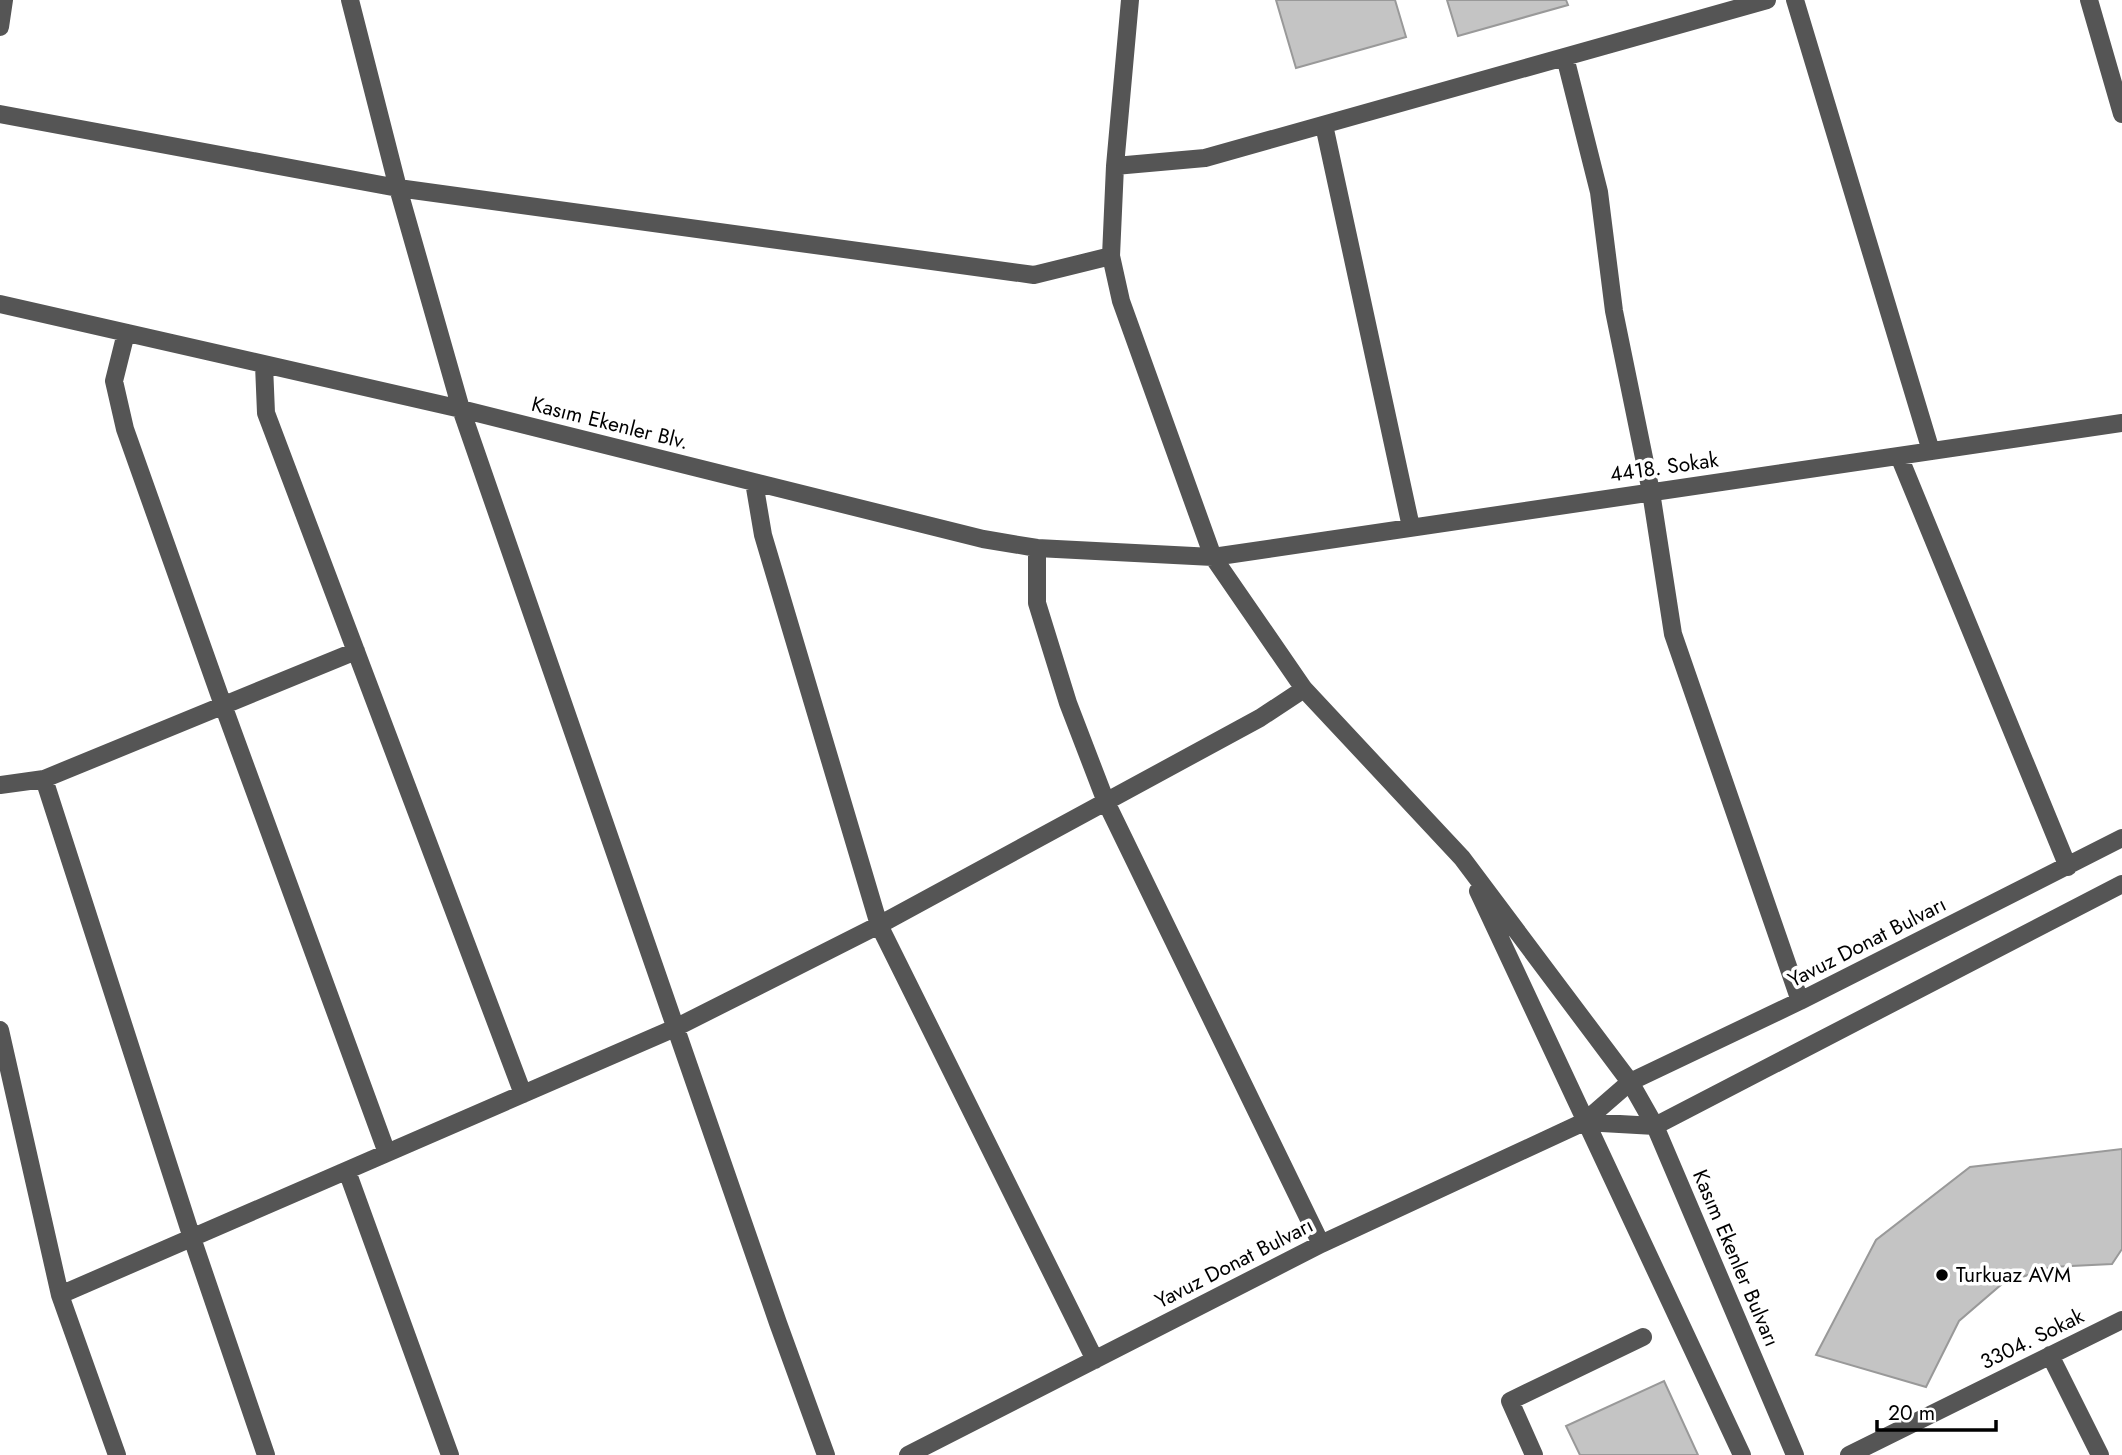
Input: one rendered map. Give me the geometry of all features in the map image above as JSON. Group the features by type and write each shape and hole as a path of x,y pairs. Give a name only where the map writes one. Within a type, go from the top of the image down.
{"street":[{"path":"0,27 4,0"},
{"path":"350,0 398,188 461,409 826,1455"},
{"path":"1130,0 1115,166 1111,256 1121,301 1213,557 1304,689 1462,858 1742,1455"},
{"path":"1115,166 1205,158 1767,0"},
{"path":"1795,0 1931,451"},
{"path":"2095,1 2122,114"},
{"path":"1565,57 1599,192 1614,311 1651,492 1673,634 1800,1001"},
{"path":"0,114 398,188 1034,275 1111,256"},
{"path":"1324,125 1411,527"},
{"name":"Kasım Ekenler Blv.","path":"0,304 461,409 983,539 1037,548 1213,557"},
{"path":"126,333 114,382 125,429 387,1153"},
{"path":"264,365 265,413 523,1094"},
{"name":"4418. Sokak","path":"1213,557 2122,423"},
{"path":"1899,456 2067,867"},
{"path":"754,482 763,535 879,925 1095,1360"},
{"path":"1037,548 1037,603 1068,703 1106,802 1321,1244"},
{"path":"0,785 44,779 356,651"},
{"path":"60,1295 675,1028 879,925 1260,718 1304,689"},
{"path":"44,779 192,1238 266,1455"},
{"name":"Yavuz Donat Bulvarı","path":"908,1455 1321,1244 1584,1122 1630,1082 1800,1001 2122,838"},
{"name":"Kasım Ekenler Bulvarı","path":"1462,858 1630,1082 1655,1126 1795,1455"},
{"path":"1584,1122 1655,1126 2122,884"},
{"path":"0,1030 5,1072 60,1295 117,1455"},
{"path":"346,1171 450,1455"},
{"name":"3304. Sokak","path":"1849,1455 2122,1320"},
{"path":"1534,1455 1510,1401 1643,1337"},
{"path":"2050,1356 2100,1455"}],"building":[{"path":"1276,0 1395,0 1406,37 1296,68"},
{"path":"1447,0 1566,0 1568,5 1458,36"},
{"name":"Turkuaz AVM","path":"2122,1149 2122,1249 2112,1264 2051,1267 2002,1284 1959,1321 1926,1387 1816,1355 1876,1240 1970,1167"},
{"path":"1664,1381 1698,1455 1580,1455 1566,1426"}],"place":[{"name":"Turkuaz AVM","path":"1942,1275"}]}
